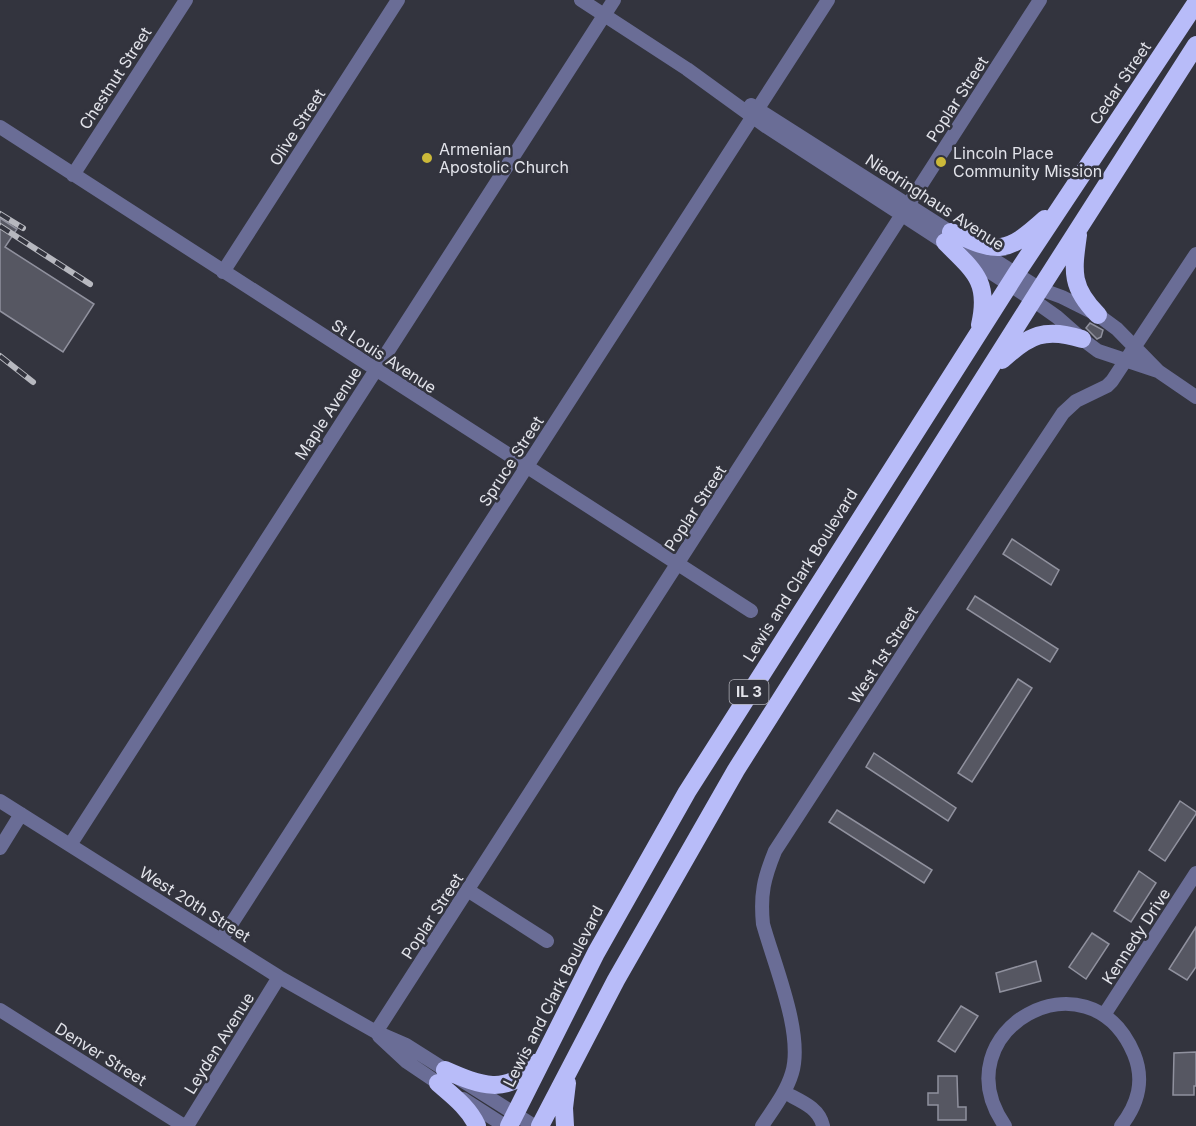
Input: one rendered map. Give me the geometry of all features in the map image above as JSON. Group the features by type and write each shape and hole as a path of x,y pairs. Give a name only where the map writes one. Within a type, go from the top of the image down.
{"highway":[{"name":"Cedar Street","path":"1013,279 1196,3"},
{"name":"IL 3","path":"540,1126 675,875 736,770 1196,45"},
{"path":"948,237 996,249 1005,247 1028,235 1064,201"},
{"path":"1079,228 1074,263 1076,283 1084,302 1098,315"},
{"path":"948,237 973,271 983,293 983,308 977,335"},
{"name":"Lewis and Clark Boulevard","path":"509,1122 617,914 687,792 1013,279"},
{"path":"986,375 1018,345 1031,337 1056,333 1082,339"},
{"path":"442,1077 492,1086 506,1084 532,1068 546,1050"},
{"path":"565,1126 566,1089 572,1064"},
{"path":"442,1077 473,1117 477,1126"}],"street":[{"name":"Chestnut Street","path":"73,175 186,0"},
{"name":"Olive Street","path":"224,272 398,0"},
{"name":"Niedringhaus Avenue","path":"581,0 1036,294 1057,317 1098,351 1158,371"},
{"name":"Maple Avenue","path":"70,845 614,0"},
{"name":"Spruce Street","path":"221,940 828,0"},
{"name":"Poplar Street","path":"376,1032 469,891 1040,0"},
{"name":"St Louis Avenue","path":"0,128 751,611"},
{"name":"West 1st Street","path":"762,1126 784,1092 796,1058 794,1028 763,924 761,906 762,889 775,851 1063,413 1076,401 1107,386 1135,349 1196,254"},
{"name":"Niedringhaus Avenue","path":"1036,294 1062,297 1098,315 1117,329 1158,371 1196,396"},
{"name":"West 20th Street","path":"0,801 279,977 376,1032 400,1056 442,1077 509,1122 534,1126"},
{"path":"0,848 21,814"},
{"name":"Kennedy Drive","path":"1104,1016 1196,873"},
{"path":"469,891 547,941"},
{"name":"Leyden Avenue","path":"186,1126 279,977"},
{"path":"1005,1126 992,1099 989,1075 992,1056 1004,1034 1025,1015 1050,1004 1075,1005 1104,1016 1121,1030 1140,1068 1139,1093 1134,1106 1121,1126"},
{"name":"Denver Street","path":"0,1010 186,1126"},
{"path":"784,1092 814,1109 821,1118 823,1126"}],"building":[{"path":"0,218 17,229 5,247 94,304 63,352 0,311"},
{"path":"1090,323 1103,330 1101,337 1097,339 1086,328"},
{"path":"1012,539 1059,570 1051,585 1003,554"},
{"path":"975,596 1058,649 1050,662 967,609"},
{"path":"1018,679 1032,688 972,782 958,773"},
{"path":"874,753 956,808 948,821 866,767"},
{"path":"1180,801 1196,814 1165,861 1149,850"},
{"path":"837,810 932,870 924,883 829,822"},
{"path":"1139,871 1156,883 1131,922 1114,911"},
{"path":"1196,927 1196,967 1187,980 1169,969"},
{"path":"1092,933 1109,944 1086,979 1069,967"},
{"path":"1036,961 1041,981 1000,992 996,973"},
{"path":"961,1006 978,1016 955,1052 938,1041"},
{"path":"1196,1052 1194,1095 1173,1095 1174,1053"},
{"path":"938,1076 957,1076 958,1107 966,1107 966,1120 938,1120 938,1105 928,1105 928,1093 938,1093"}],"railway":[{"path":"0,214 23,228"},
{"path":"0,226 90,284"},
{"path":"0,356 33,382"}],"place":[{"name":"Armenian Apostolic Church","path":"427,158"},
{"name":"Lincoln Place Community Mission","path":"941,162"}]}
